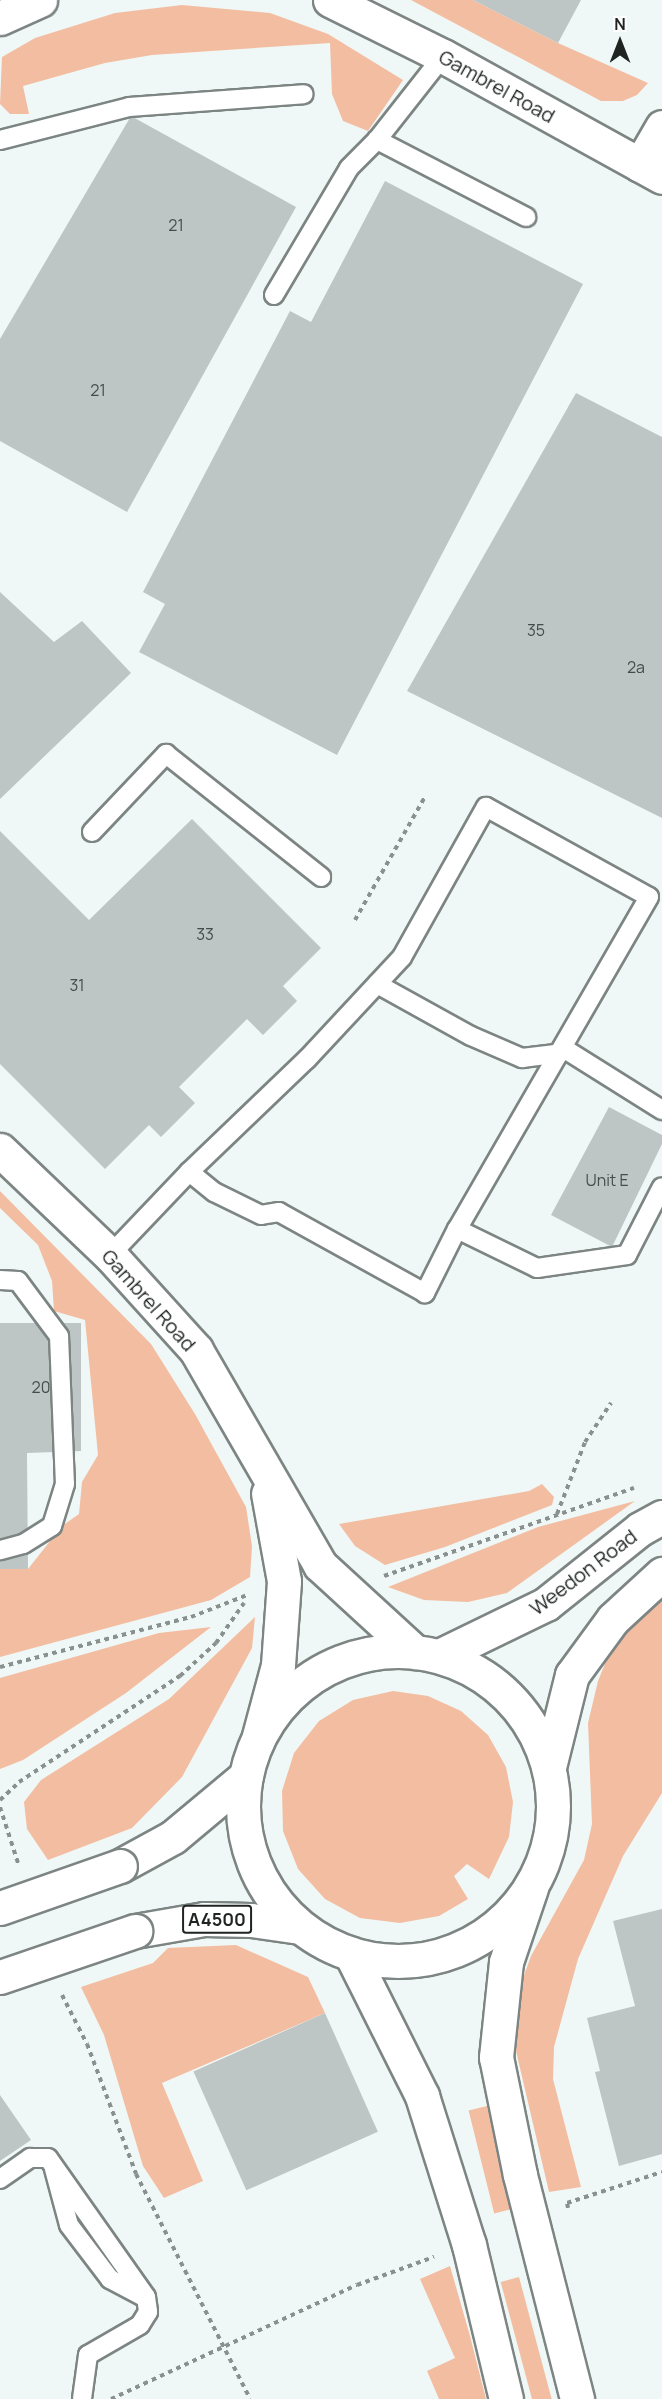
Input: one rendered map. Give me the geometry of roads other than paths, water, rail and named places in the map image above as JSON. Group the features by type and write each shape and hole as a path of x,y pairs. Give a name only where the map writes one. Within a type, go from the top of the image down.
{"street":[{"path":"0,18 40,0"},
{"name":"Gambrel Road","path":"330,0 443,56 651,171"},
{"path":"651,171 662,127"},
{"name":"Gambrel Road","path":"0,1150 110,1256 196,1350 265,1475 320,1565 427,1654"},
{"name":"Gambrel Road","path":"260,1736 278,1665 284,1581 265,1475"},
{"name":"Weedon Road","path":"427,1654 546,1604 640,1529 662,1517"},
{"path":"549,1767 572,1676 613,1619 662,1574"},
{"path":"531,1888 510,1915 483,1937 452,1952 419,1960 396,1961 351,1954 300,1927 269,1892 252,1859 244,1822 246,1776 260,1736 281,1705 308,1679 341,1661 378,1652 427,1654 470,1668 505,1693 537,1736 549,1767 554,1798 552,1829 545,1860 531,1888 506,1962 496,2056 520,2175 577,2399"},
{"path":"0,1908 120,1866 173,1837 246,1776"},
{"name":"A4500","path":"0,1977 135,1931 204,1919 251,1920 300,1927"},
{"path":"351,1954 422,2096 469,2245 506,2399"}],"lane":[{"path":"274,294 349,168 377,140 443,56"},
{"path":"0,140 129,107 304,94"},
{"path":"377,140 526,217"},
{"path":"92,832 166,754 321,877"},
{"path":"110,1256 189,1172 299,1067 402,957 486,807 649,897 457,1229 425,1293 279,1212 261,1215 214,1192 189,1172"},
{"path":"377,984 471,1036 522,1058 562,1051 662,1110"},
{"path":"457,1229 537,1268 627,1256 662,1187"},
{"path":"0,1280 18,1281 59,1336 65,1484 52,1526 23,1544 0,1550"},
{"path":"0,2179 30,2158 40,2156 53,2162 146,2297 148,2312 140,2325 88,2355 82,2394"}]}
